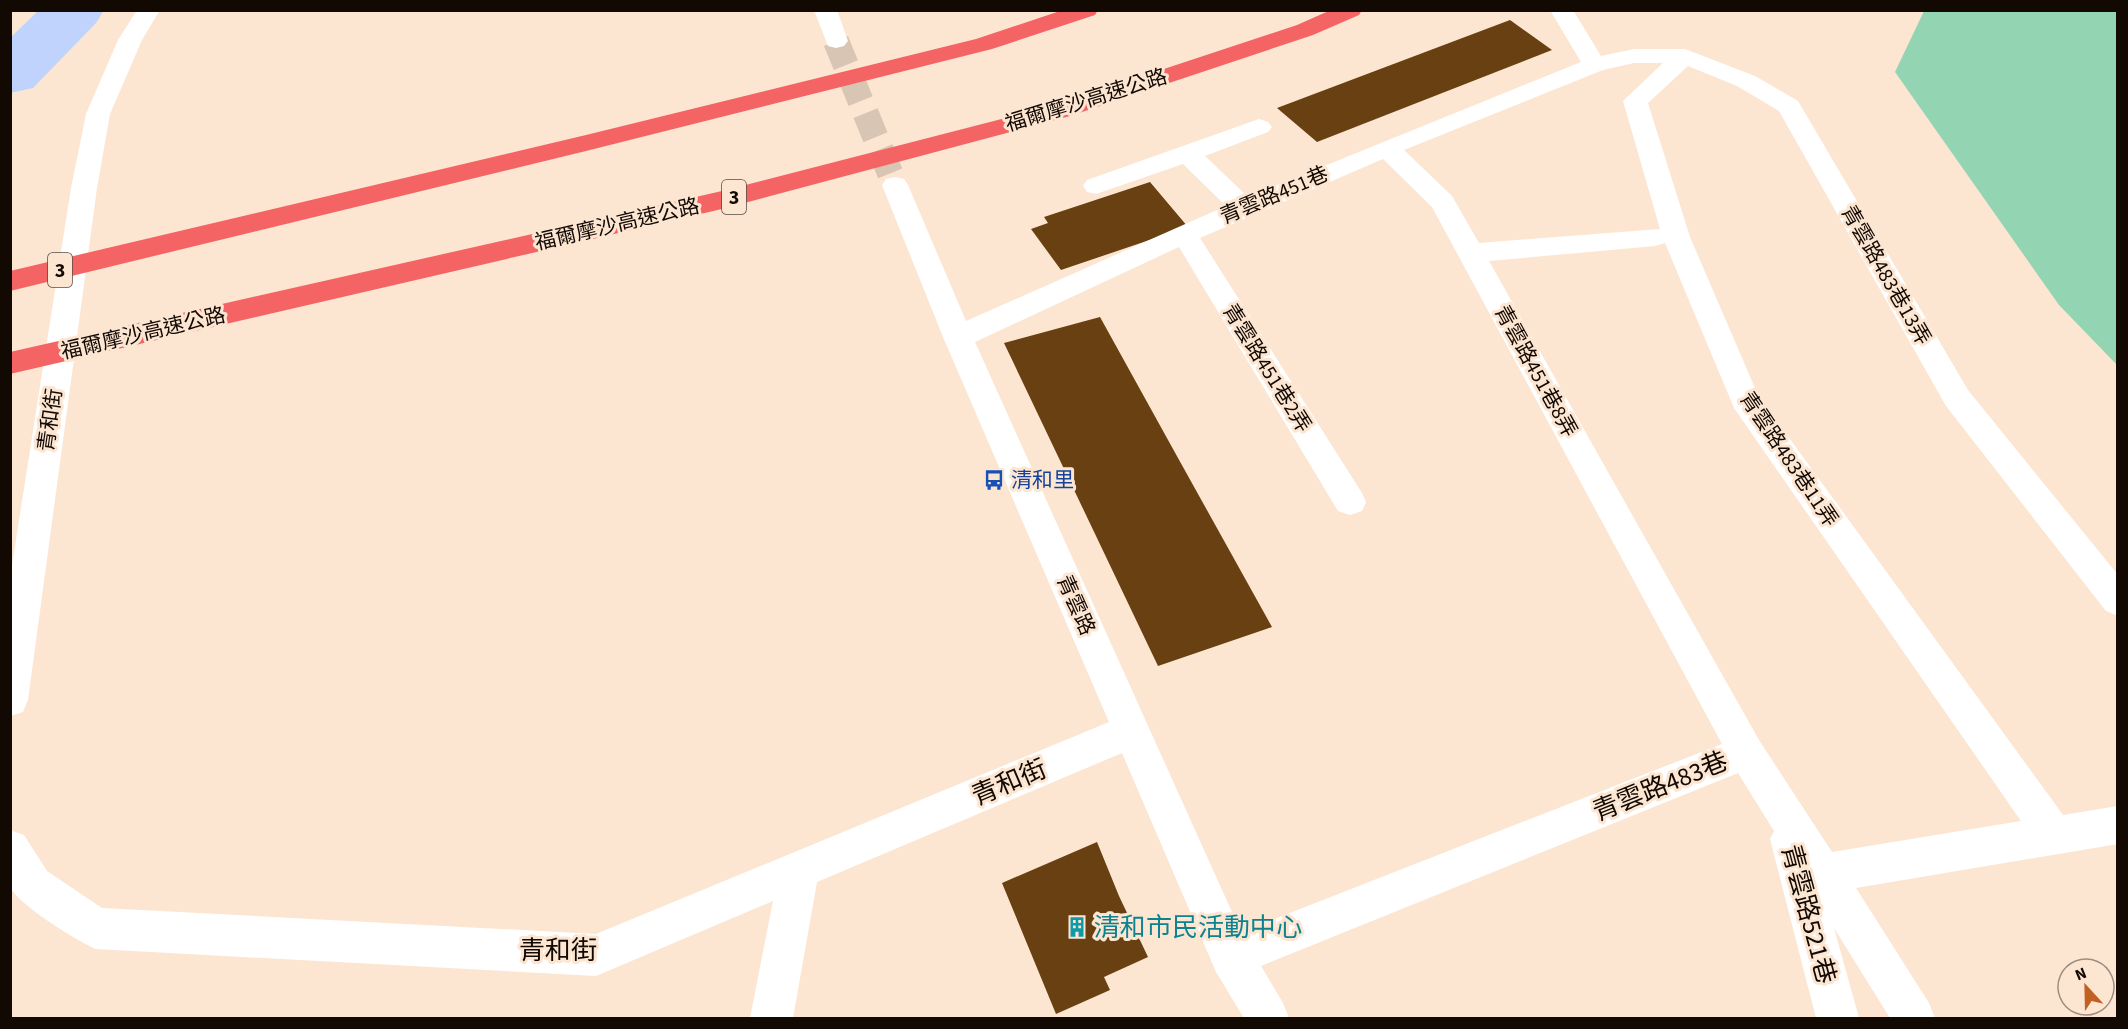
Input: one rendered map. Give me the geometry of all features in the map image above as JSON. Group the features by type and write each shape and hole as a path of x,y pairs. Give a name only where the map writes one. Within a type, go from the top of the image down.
{"highway":[{"name":"3","path":"10,281 109,259 984,44 1087,10"},
{"name":"福爾摩沙高速公路","path":"10,363 722,200 1061,111 1305,30 1351,10"}],"street":[{"name":"青和街","path":"10,700 84,188 98,114 130,40 149,10"},
{"path":"825,10 837,41"},
{"path":"1561,10 1595,65"},
{"name":"青雲路483巷13弄","path":"1595,65 1634,56 1685,56 1746,81 1789,106 1957,398 2118,602"},
{"name":"青雲路483巷11弄","path":"1685,56 1635,101 1676,237 1745,400 2054,835"},
{"name":"青雲路451巷","path":"958,337 1244,208 1386,148 1595,65"},
{"path":"1096,186 1259,127"},
{"name":"青雲路451巷8弄","path":"1386,148 1443,202 1746,752"},
{"path":"1187,153 1244,208"},
{"name":"青雲路","path":"895,185 958,337 1231,957 1268,1018"},
{"name":"青雲路451巷2弄","path":"1184,234 1350,502"},
{"path":"1471,253 1655,237"},
{"name":"青和街","path":"10,849 33,885 96,928 596,955 1131,731"},
{"name":"青雲路483巷","path":"1231,957 1746,752 1914,1018"},
{"name":"青雲路521巷","path":"1782,808 1837,1018"},
{"path":"1823,873 2118,825"},
{"path":"772,1018 799,870"}],"green space":[{"path":"1924,11 2117,11 2117,365 2059,305 1895,72"}],"building":[{"path":"1510,20 1552,50 1317,142 1277,108"},
{"path":"1150,182 1188,227 1061,270 1031,229 1048,223 1044,217"},
{"path":"1100,317 1272,627 1158,666 1004,343"},
{"name":"清和市民活動中心","path":"1097,842 1148,957 1104,977 1110,990 1056,1014 1002,883"}],"waterway":[{"path":"10,74 74,10"}],"tunnel":[{"path":"836,41 895,185"}],"place":[{"name":"清和里","path":"994,480"},
{"name":"清和市民活動中心","path":"1077,927"}]}
